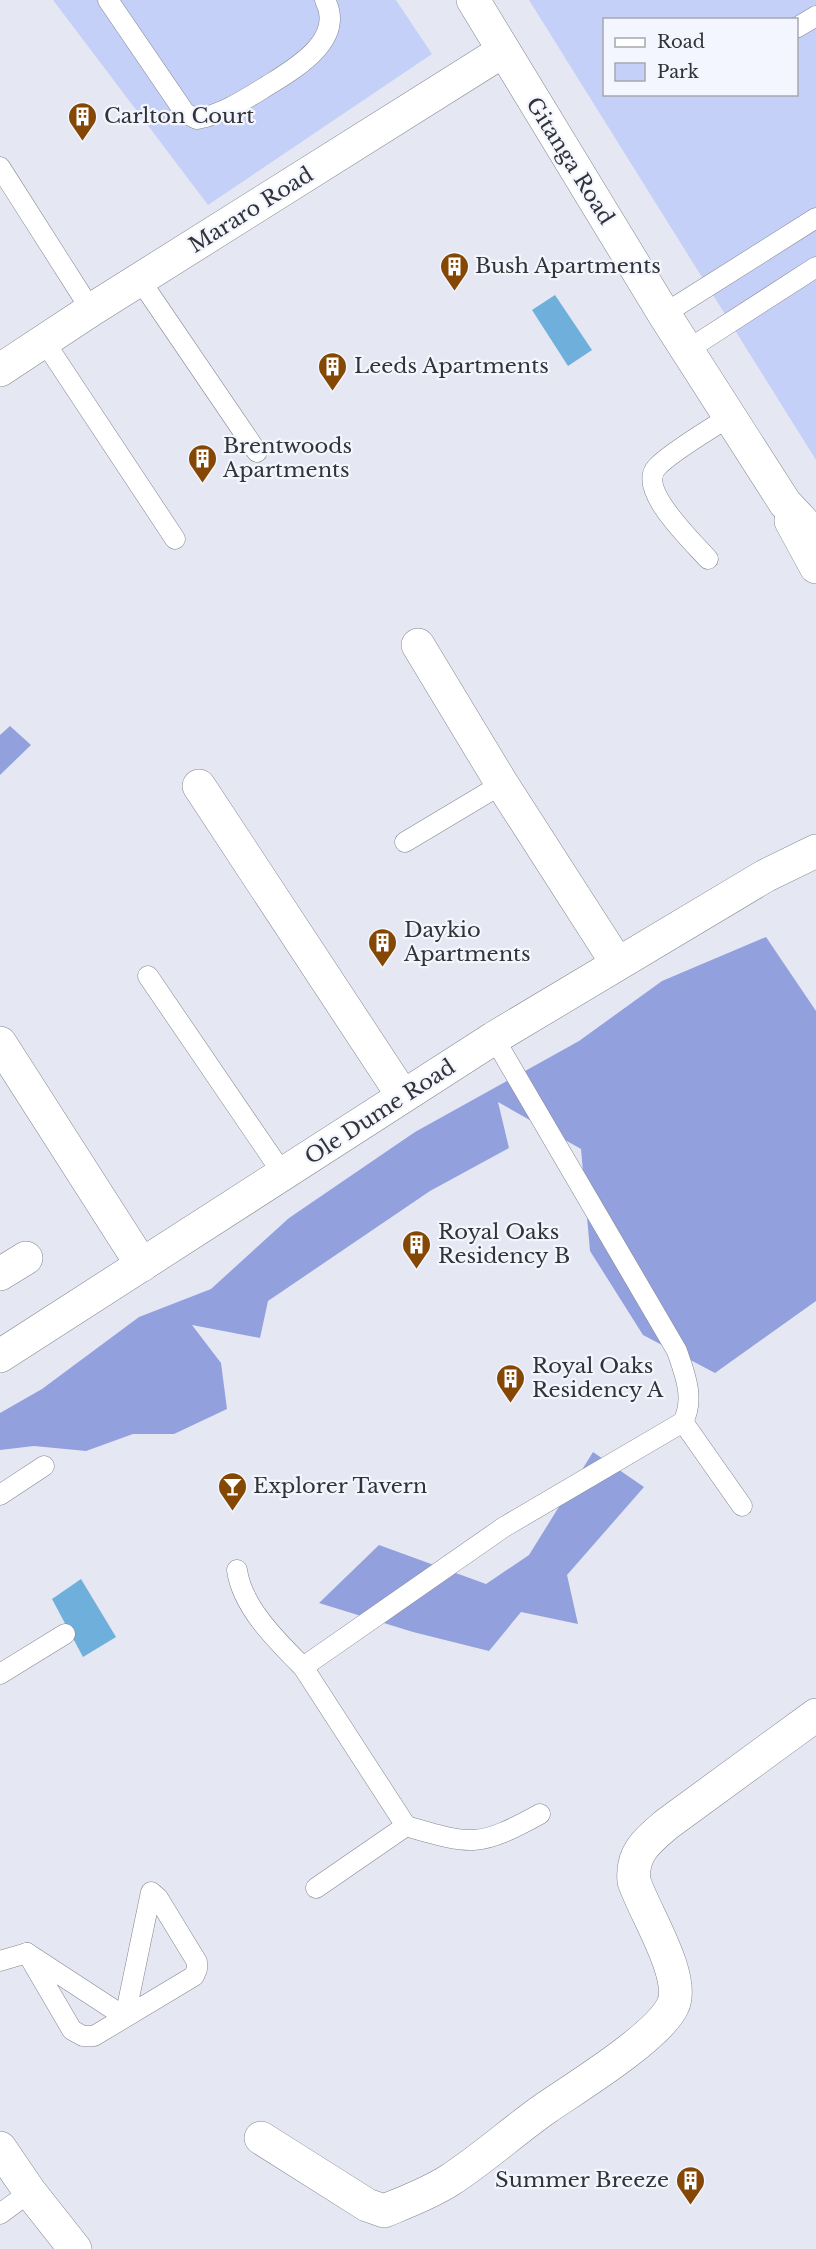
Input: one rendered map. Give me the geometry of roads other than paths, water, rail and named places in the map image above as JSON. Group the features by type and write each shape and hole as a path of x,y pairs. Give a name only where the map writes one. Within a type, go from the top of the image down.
{"street":[{"name":"Gitanga Road","path":"472,0 664,314 689,349 785,503 816,536"},
{"name":"Mararo Road","path":"0,370 91,310 503,51"},
{"name":"Gitanga Road","path":"785,503 794,530 816,567"},
{"path":"418,645 502,784 617,963"},
{"path":"199,786 403,1096"},
{"path":"765,876 816,838"},
{"path":"765,876 816,851"},
{"name":"Ole Dume Road","path":"0,1356 494,1038 765,876"},
{"path":"0,1043 142,1265"},
{"path":"261,2138 367,2205 384,2211 450,2181 546,2109 603,2070 656,2026 673,2006 675,1995 667,1957 634,1881 633,1868 637,1854 647,1841 667,1824 816,1715"},
{"path":"0,2148 30,2192 75,2249"}],"lane":[{"path":"108,0 185,113 197,119 228,110 301,65 317,49 326,34 329,22 325,0"},
{"path":"798,27 816,16"},
{"path":"0,167 91,310"},
{"path":"664,314 816,218"},
{"path":"689,349 816,267"},
{"path":"140,280 257,452"},
{"path":"44,341 175,539"},
{"path":"708,559 657,499 651,483 656,468 730,416"},
{"path":"405,842 502,784"},
{"path":"148,976 283,1174"},
{"path":"303,1667 504,1527 683,1422 689,1411 687,1379 677,1351 494,1038"},
{"path":"683,1422 742,1506"},
{"path":"0,1495 44,1466"},
{"path":"237,1570 241,1588 255,1610 282,1646 303,1667 324,1703 406,1826 468,1842 501,1836 540,1814"},
{"path":"0,1674 64,1634"},
{"path":"316,1888 406,1826"},
{"path":"27,1953 72,2030 83,2036 94,2036 194,1976 197,1969 197,1962 158,1898 151,1892 125,2017"},
{"path":"0,1961 27,1953 125,2017"},
{"path":"0,2214 30,2192"}],"place":[{"name":"Carlton Court","path":"83,142"},
{"name":"Bush Apartments","path":"454,292"},
{"name":"Leeds Apartments","path":"333,392"},
{"name":"Brentwoods Apartments","path":"202,484"},
{"name":"Daykio Apartments","path":"383,968"},
{"name":"Royal Oaks Residency B","path":"417,1270"},
{"name":"Royal Oaks Residency A","path":"511,1404"},
{"name":"Explorer Tavern","path":"232,1512"},
{"name":"Summer Breeze","path":"690,2206"}]}
